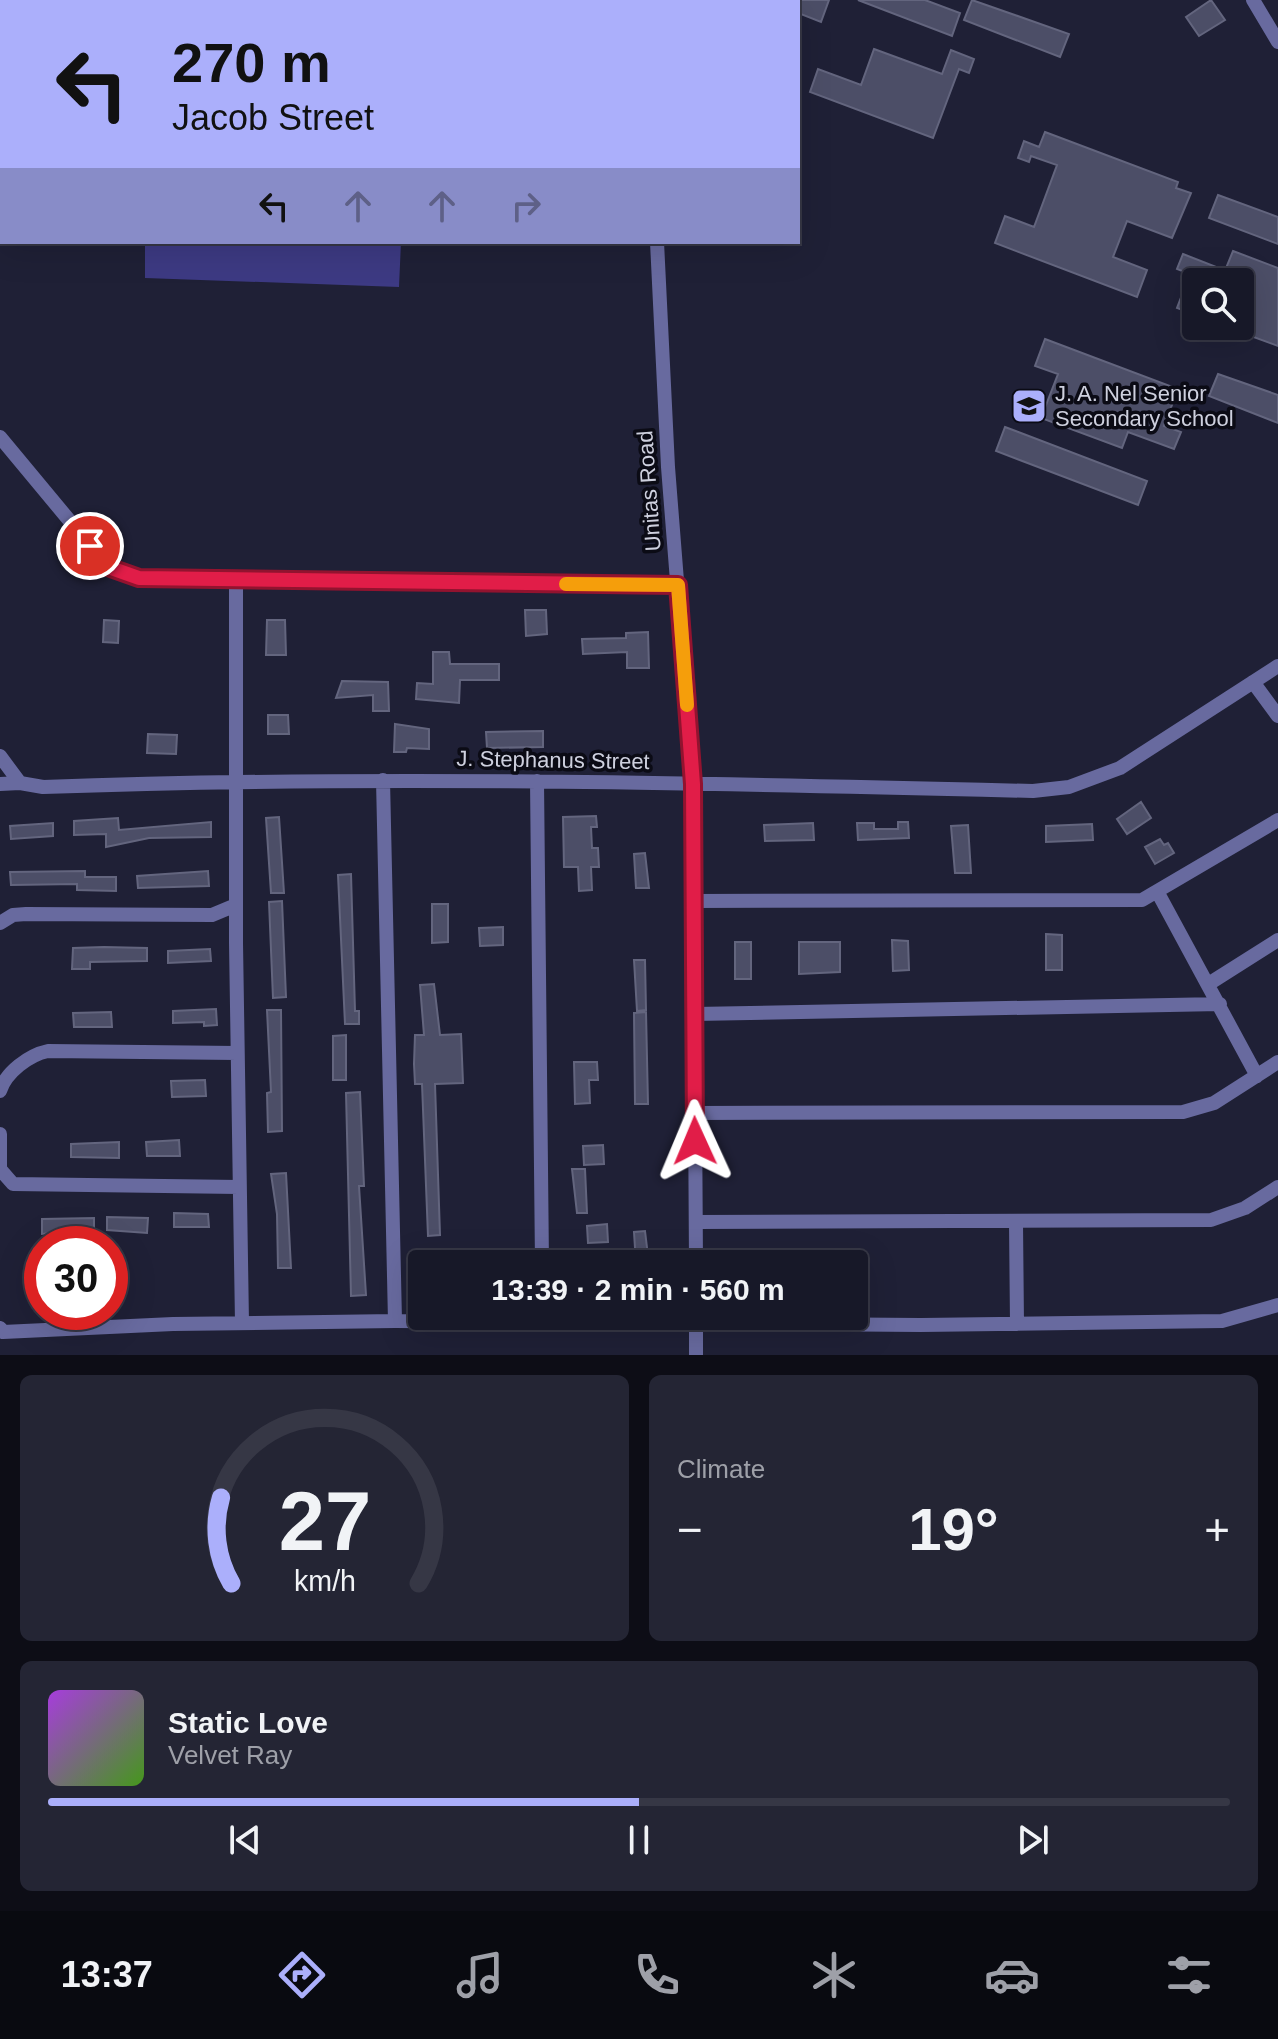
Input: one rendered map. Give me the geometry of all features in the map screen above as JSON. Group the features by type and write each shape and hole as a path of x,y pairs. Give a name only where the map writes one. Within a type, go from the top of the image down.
{"street":[{"path":"1253,0 1278,42"},
{"name":"Unitas Road","path":"657,244 668,467 693,784 696,1250"},
{"path":"0,437 108,567 139,578 678,585"},
{"path":"236,580 237,1053 242,1323"},
{"name":"J. Stephanus Street","path":"0,784 43,787 238,780 537,781 1033,791 1069,787 1120,768 1278,666"},
{"path":"1253,682 1278,716"},
{"path":"0,756 20,783"},
{"path":"383,780 395,1321"},
{"path":"537,781 542,1250"},
{"path":"694,901 1142,900 1278,820"},
{"path":"1158,893 1210,983 1257,1076"},
{"path":"0,923 26,914 212,915 236,905"},
{"path":"1210,983 1278,940"},
{"path":"695,1014 1220,1004"},
{"path":"0,1091 8,1075 30,1058 48,1051 237,1053"},
{"path":"695,1113 1183,1112 1214,1103 1278,1062"},
{"path":"0,1134 2,1178 13,1184 239,1187"},
{"path":"696,1222 1211,1220 1245,1208 1278,1187"},
{"path":"1016,1223 1017,1324"},
{"path":"868,1322 1222,1321 1278,1305"},
{"path":"0,1328 3,1332 242,1323 408,1321"},
{"path":"696,1330 696,1355"}],"shaded area":[{"path":"145,244 401,244 399,287 145,278"}],"building":[{"path":"801,0 829,0 821,22 800,14"},
{"path":"858,0 925,0 960,13 952,36"},
{"path":"972,0 1069,34 1060,57 964,20"},
{"path":"1211,0 1225,20 1199,36 1186,17"},
{"path":"874,49 942,74 951,50 974,59 969,73 959,69 933,138 810,92 818,69 861,85"},
{"path":"1045,132 1178,182 1176,188 1191,193 1172,238 1127,221 1113,257 1147,270 1137,297 995,243 1005,216 1034,227 1057,165 1031,156 1029,162 1018,158 1024,141 1039,147"},
{"path":"1218,195 1278,217 1278,244 1209,218"},
{"path":"1233,251 1278,268 1278,346 1254,337 1254,268 1226,268"},
{"path":"1183,254 1219,268 1182,268 1182,271 1177,269"},
{"path":"1045,339 1178,389 1164,426 1181,432 1174,449 1128,432 1122,448 1041,418 1058,374 1035,366"},
{"path":"1218,374 1278,395 1278,423 1209,396"},
{"path":"1005,427 1147,481 1138,505 996,451"},
{"path":"525,610 546,610 547,634 526,636"},
{"path":"104,620 119,621 118,643 103,642"},
{"path":"267,620 285,620 286,655 266,655"},
{"path":"648,632 649,668 627,668 627,652 583,654 582,639 626,638 626,633"},
{"path":"433,652 449,652 450,664 499,664 499,680 460,680 459,703 416,699 417,683 433,684"},
{"path":"342,681 388,682 389,711 373,711 373,695 336,698"},
{"path":"268,715 288,715 289,734 268,734"},
{"path":"395,724 429,729 429,749 407,748 406,752 394,752"},
{"path":"543,731 543,747 487,748 486,732"},
{"path":"148,734 177,735 176,754 147,753"},
{"path":"1141,802 1151,818 1127,834 1117,819"},
{"path":"596,816 597,827 591,827 592,848 598,848 599,867 591,867 592,890 579,891 578,867 564,867 563,817"},
{"path":"279,817 284,893 271,893 266,818"},
{"path":"118,818 119,830 211,822 211,837 149,838 106,847 106,834 74,835 74,821"},
{"path":"898,822 908,822 909,838 858,840 857,823 874,823 874,829 898,829"},
{"path":"53,823 53,836 11,839 10,826"},
{"path":"813,823 814,840 765,841 764,825"},
{"path":"1092,824 1093,840 1046,842 1046,826"},
{"path":"968,825 971,873 955,873 951,826"},
{"path":"1160,839 1164,845 1168,843 1174,853 1155,864 1145,847"},
{"path":"645,853 649,888 636,888 634,854"},
{"path":"85,871 85,877 116,877 116,891 77,890 77,884 11,885 10,872"},
{"path":"208,871 209,886 138,888 137,876"},
{"path":"351,874 355,1011 359,1011 359,1024 345,1024 338,875"},
{"path":"282,901 286,997 273,998 269,902"},
{"path":"432,904 448,904 448,942 432,943"},
{"path":"503,927 503,945 480,946 479,928"},
{"path":"1046,934 1062,935 1062,970 1046,970"},
{"path":"892,940 908,941 909,970 893,971"},
{"path":"735,942 751,942 751,979 735,979"},
{"path":"799,942 840,942 840,972 799,974"},
{"path":"73,948 147,948 147,961 90,962 90,969 72,969"},
{"path":"210,949 211,961 168,963 168,951"},
{"path":"634,960 645,960 646,1010 637,1011"},
{"path":"434,984 440,1035 461,1034 463,1083 435,1084 440,1235 428,1236 422,1084 415,1084 414,1064 415,1035 424,1035 420,985"},
{"path":"216,1009 217,1025 204,1026 204,1022 173,1023 173,1011"},
{"path":"267,1010 281,1010 282,1131 268,1132 267,1093 271,1092"},
{"path":"111,1012 112,1027 74,1027 73,1013"},
{"path":"646,1012 648,1104 635,1104 634,1013"},
{"path":"346,1035 346,1080 333,1080 333,1036"},
{"path":"574,1062 597,1062 598,1080 589,1080 590,1103 575,1104"},
{"path":"205,1080 206,1096 172,1097 171,1081"},
{"path":"360,1092 364,1186 359,1186 366,1295 351,1296 346,1093"},
{"path":"179,1140 180,1156 147,1156 146,1142"},
{"path":"119,1142 119,1158 71,1157 71,1144"},
{"path":"603,1145 604,1164 584,1165 583,1146"},
{"path":"572,1169 585,1169 587,1213 577,1213"},
{"path":"286,1173 291,1268 278,1268 277,1214 271,1174"},
{"path":"174,1213 208,1214 209,1227 174,1227"},
{"path":"107,1217 148,1218 147,1233 128,1232 128,1226 107,1226"},
{"path":"94,1218 94,1226 42,1226 42,1219"},
{"path":"607,1224 608,1242 588,1243 587,1226"},
{"path":"645,1231 647,1250 635,1250 634,1232"}],"slow traffic":[{"path":"566,584 678,585 687,705"}],"place":[{"name":"J. A. Nel Senior Secondary School","path":"1029,406"}],"route":[{"path":"90,546 108,567 139,578 678,585 693,784 695,1141"}]}
